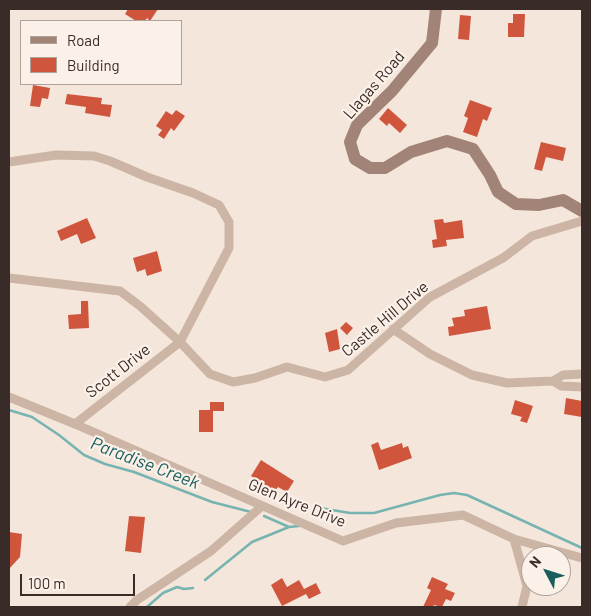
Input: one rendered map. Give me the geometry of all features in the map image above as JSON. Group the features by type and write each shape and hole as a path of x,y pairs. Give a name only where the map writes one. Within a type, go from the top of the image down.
{"street":[{"name":"Llagas Road","path":"436,9 432,43 392,91 357,125 350,142 356,159 370,168 386,168 410,152 447,141 473,149 490,175 498,192 516,204 539,205 563,200 582,211"},
{"path":"9,162 56,155 94,156 110,161 147,178 193,193 219,205 229,222 229,248 180,342"},
{"name":"Castle Hill Drive","path":"9,278 120,291 140,306 180,342 210,374 233,382 255,378 288,367 325,378 348,370 430,297 503,258 532,236 582,221"},
{"path":"393,329 430,354 472,374 507,383 553,380 563,374 582,374"},
{"name":"Scott Drive","path":"75,424 180,342"},
{"path":"553,380 561,386 582,387"},
{"name":"Glen Ayre Drive","path":"9,397 343,541 396,523 462,515 514,540 582,558"},
{"path":"130,607 211,551 262,506"},
{"path":"514,540 527,586 522,607"}],"building":[{"path":"128,9 158,9 151,20 147,18 146,20 134,20 125,14"},
{"path":"513,14 525,14 524,37 508,37 508,23 513,23"},
{"path":"460,15 471,16 469,40 458,39"},
{"path":"33,85 50,88 48,99 42,98 40,107 30,106"},
{"path":"67,94 102,98 101,104 112,105 110,117 85,113 86,107 65,104"},
{"path":"470,100 492,108 487,121 483,119 477,137 463,132 468,118 464,116"},
{"path":"388,108 407,125 400,133 389,123 387,126 379,119"},
{"path":"176,110 185,116 174,131 171,128 164,139 158,135 162,130 156,126 166,111 172,115"},
{"path":"541,142 566,148 563,161 546,157 542,171 534,169"},
{"path":"87,218 96,238 81,244 77,234 61,241 57,231"},
{"path":"443,219 444,223 462,220 464,238 446,240 447,246 433,248 432,240 437,239 434,220"},
{"path":"157,251 162,271 147,276 145,269 137,272 133,258"},
{"path":"81,301 88,301 89,328 69,329 68,315 81,314"},
{"path":"487,306 491,329 449,336 448,327 454,326 452,318 465,316 464,310"},
{"path":"346,322 353,328 347,335 340,328"},
{"path":"337,329 340,349 329,352 325,333"},
{"path":"566,398 582,401 582,417 564,414"},
{"path":"515,400 533,406 527,423 520,421 522,417 511,414"},
{"path":"210,402 224,402 224,411 213,411 213,432 199,432 199,410 210,410"},
{"path":"378,442 381,450 402,443 403,448 408,446 412,458 379,470 371,445"},
{"path":"261,460 294,481 287,492 278,487 275,491 251,476"},
{"path":"129,516 145,517 141,553 125,551"},
{"path":"9,532 22,534 20,557 9,569"},
{"path":"432,577 448,584 445,589 455,593 451,601 446,599 442,607 434,605 433,607 423,607 431,590 427,588"},
{"path":"282,578 287,587 299,580 304,589 316,583 321,593 309,599 306,594 282,606 271,585"}],"waterway":[{"name":"Paradise Creek","path":"9,410 32,417 84,455 105,464 134,472 212,502 251,512"},
{"name":"Paradise Creek","path":"320,508 350,513 374,513 454,493 467,495 582,548"},
{"name":"Paradise Creek","path":"264,516 289,527 299,526"},
{"path":"205,580 252,542 289,527"},
{"path":"147,607 163,593 177,587 184,589 193,588"}]}
